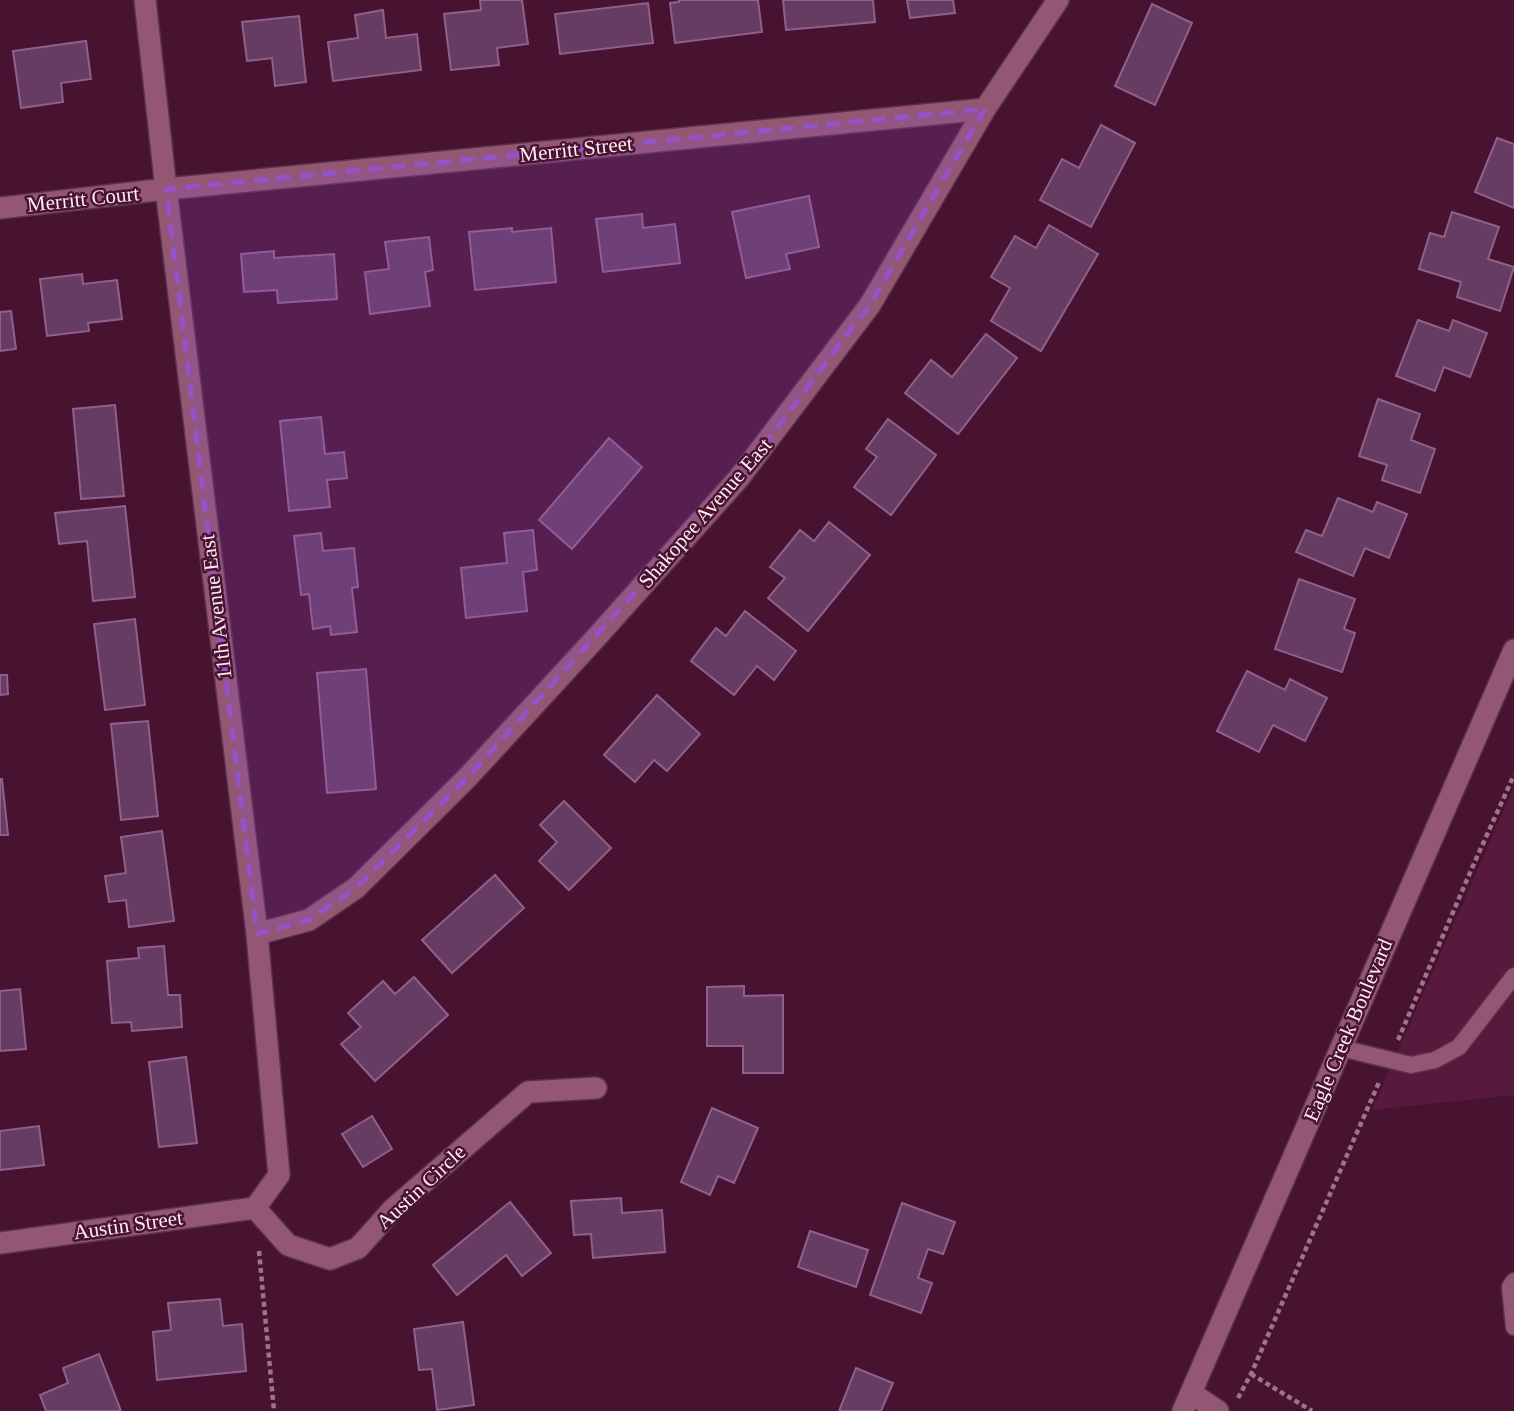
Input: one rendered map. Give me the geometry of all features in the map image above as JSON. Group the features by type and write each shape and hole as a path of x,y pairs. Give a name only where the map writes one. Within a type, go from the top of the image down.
{"street":[{"name":"11th Avenue East","path":"145,0 257,934 279,1175 255,1208"},
{"name":"Shakopee Avenue East","path":"257,934 309,920 356,888 468,777 739,478 870,305 985,109 1058,0"},
{"name":"Merritt Street","path":"166,189 985,109"},
{"name":"Merritt Court","path":"0,208 166,189"},
{"name":"Eagle Creek Boulevard","path":"1187,1402 1514,650"},
{"name":"Austin Circle","path":"255,1208 288,1245 330,1259 358,1248 393,1209 528,1092 596,1088"},
{"name":"Austin Street","path":"0,1243 255,1208"},
{"path":"1187,1402 1218,1411"}],"lane":[{"path":"1341,1048 1411,1065 1435,1060 1459,1047 1514,976"},
{"path":"1514,1281 1510,1287 1514,1327"}],"path":[{"path":"1238,1399 1514,775"},
{"path":"255,1208 274,1411"},
{"path":"1251,1374 1312,1411"}],"highlighted area":[{"path":"985,109 870,305 739,478 468,777 356,888 309,920 257,934 166,189"}],"shaded area":[{"path":"1514,787 1514,1095 1372,1110"}],"building":[{"path":"480,0 522,0 528,44 497,48 499,65 451,70 444,14 481,10"},
{"path":"679,0 758,0 762,32 675,43 670,3"},
{"path":"783,0 873,0 875,22 786,30"},
{"path":"907,0 953,0 955,13 910,18"},
{"path":"648,3 653,43 560,54 555,14"},
{"path":"1152,4 1192,23 1155,105 1115,86"},
{"path":"383,10 386,38 417,34 421,70 333,81 328,42 358,38 355,15"},
{"path":"299,16 306,82 275,86 272,58 247,61 242,22"},
{"path":"86,41 91,79 61,83 63,102 21,108 13,51"},
{"path":"1101,125 1135,143 1091,227 1040,200 1062,159 1079,168"},
{"path":"1497,138 1514,144 1514,208 1475,192"},
{"path":"809,196 819,247 786,254 790,269 746,278 732,212"},
{"path":"1452,212 1499,227 1488,259 1514,267 1500,311 1457,297 1461,282 1419,269 1430,233 1444,237"},
{"path":"642,214 643,228 675,224 680,263 603,272 596,219"},
{"path":"1049,225 1098,254 1041,351 991,321 1010,288 991,277 1015,236 1036,248"},
{"path":"512,228 512,232 551,228 556,282 475,290 469,232"},
{"path":"429,237 433,270 425,272 430,306 370,314 365,272 389,269 385,242"},
{"path":"274,251 274,258 334,254 337,299 278,303 277,290 244,292 241,254"},
{"path":"82,274 83,284 117,280 122,319 88,323 89,331 47,336 40,279"},
{"path":"11,311 16,349 0,351 0,312"},
{"path":"1418,320 1449,331 1453,320 1487,333 1470,377 1444,367 1435,391 1396,376"},
{"path":"986,334 1017,358 958,434 905,393 931,360 952,377"},
{"path":"1378,399 1420,414 1411,440 1435,449 1420,493 1382,480 1387,465 1359,456"},
{"path":"115,405 124,496 81,499 73,409"},
{"path":"321,417 325,454 344,452 347,478 327,480 330,507 289,511 280,421"},
{"path":"888,419 936,455 891,515 854,487 877,457 866,449"},
{"path":"609,438 642,467 572,549 539,520"},
{"path":"1338,498 1373,512 1377,502 1407,514 1389,558 1365,548 1353,576 1296,552 1306,530 1322,536"},
{"path":"125,506 135,597 93,601 87,541 59,544 55,513"},
{"path":"829,522 870,555 808,631 768,598 785,578 770,567 800,530 814,541"},
{"path":"533,530 537,570 523,572 527,611 466,618 461,568 507,563 504,533"},
{"path":"321,533 323,551 354,548 358,587 352,588 357,632 331,635 330,626 313,629 309,594 301,595 294,536"},
{"path":"1299,579 1355,599 1344,629 1355,633 1342,672 1275,649"},
{"path":"745,611 796,651 774,680 757,666 734,695 691,661 716,628 726,636"},
{"path":"135,619 145,705 105,710 94,624"},
{"path":"366,669 376,789 327,793 317,673"},
{"path":"1247,671 1285,690 1290,679 1327,698 1305,741 1273,725 1259,752 1217,731"},
{"path":"0,675 7,675 8,694 0,695"},
{"path":"657,695 700,734 667,771 654,760 635,782 604,755"},
{"path":"148,721 158,816 121,820 111,724"},
{"path":"2,779 8,835 0,835"},
{"path":"564,801 611,848 569,890 539,861 557,842 540,825"},
{"path":"162,831 174,921 129,927 126,900 109,902 105,876 126,873 121,837"},
{"path":"495,875 524,908 452,973 422,940"},
{"path":"164,946 168,995 180,995 182,1027 132,1031 131,1022 112,1023 107,961 139,958 138,948"},
{"path":"414,977 448,1015 375,1081 341,1044 361,1027 348,1013 383,981 395,994"},
{"path":"744,986 744,996 783,995 783,1073 743,1073 743,1046 707,1046 707,987"},
{"path":"20,989 26,1049 0,1051 0,991"},
{"path":"186,1057 197,1143 159,1147 149,1062"},
{"path":"712,1108 758,1128 734,1183 718,1176 710,1195 681,1182"},
{"path":"372,1116 392,1149 363,1167 342,1134"},
{"path":"39,1126 44,1165 0,1170 0,1131"},
{"path":"621,1198 622,1213 662,1210 665,1252 593,1258 591,1234 574,1235 571,1201"},
{"path":"510,1202 551,1253 522,1276 506,1255 457,1295 433,1265"},
{"path":"902,1203 955,1222 943,1254 928,1249 918,1278 932,1283 921,1313 870,1295"},
{"path":"810,1231 868,1250 856,1287 798,1267"},
{"path":"220,1299 223,1326 242,1324 246,1371 157,1380 153,1332 171,1330 168,1303"},
{"path":"463,1322 474,1405 437,1410 432,1369 419,1370 414,1329"},
{"path":"99,1354 121,1411 46,1411 40,1395 68,1383 63,1368"},
{"path":"856,1368 893,1383 881,1411 839,1411"}]}
